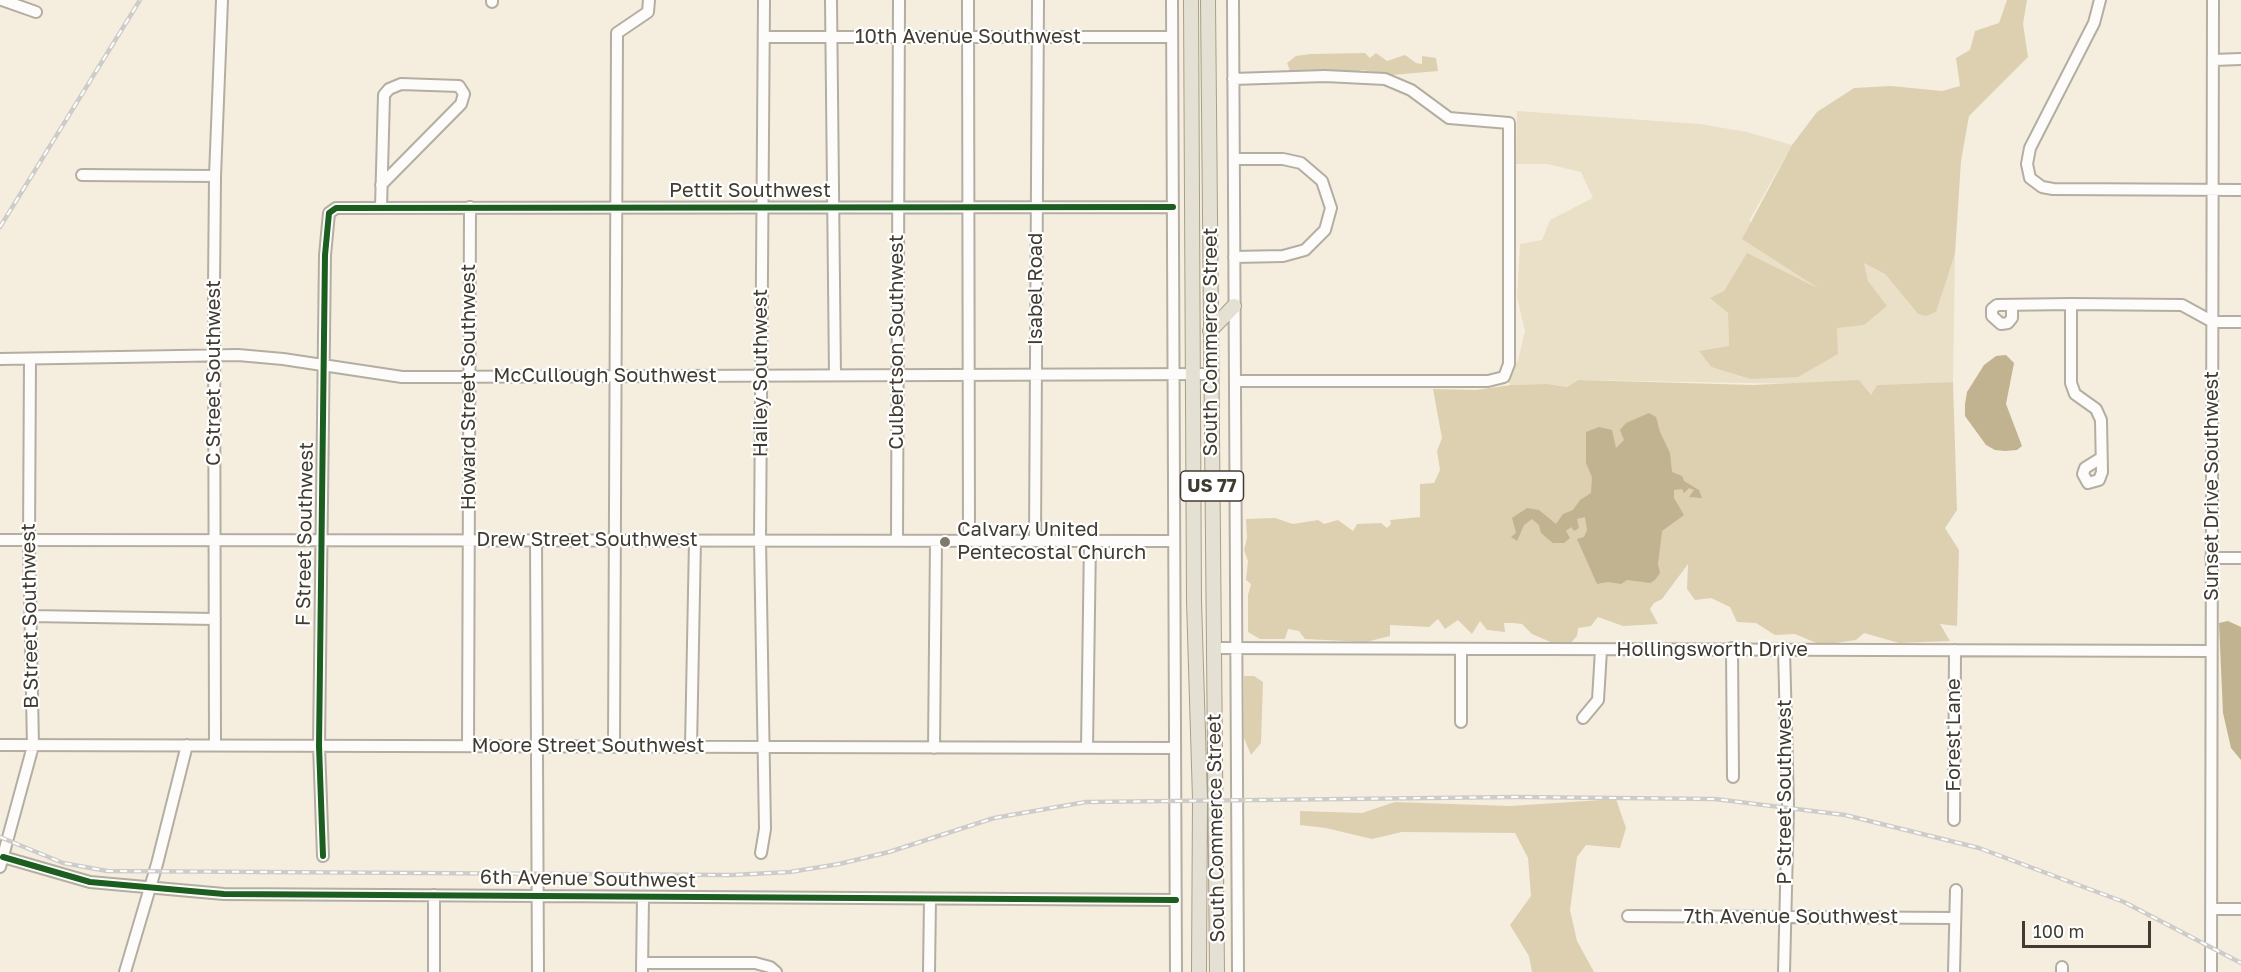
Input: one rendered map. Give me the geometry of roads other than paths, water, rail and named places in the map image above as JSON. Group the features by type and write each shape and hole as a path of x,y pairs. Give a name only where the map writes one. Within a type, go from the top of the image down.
{"main road":[{"name":"South Commerce Street","path":"1191,0 1194,601 1200,799 1199,972"},
{"name":"South Commerce Street","path":"1208,0 1217,972"},
{"path":"1210,331 1234,306"},
{"path":"1194,601 1202,614 1208,644 1213,648"}],"street":[{"path":"2,0 36,12"},
{"name":"C Street Southwest","path":"215,745 215,176 222,0"},
{"path":"614,747 617,33 648,12 649,0"},
{"name":"Hailey Southwest","path":"761,853 765,829 760,540 764,0"},
{"path":"831,0 835,375"},
{"name":"Culbertson Southwest","path":"897,541 898,0"},
{"path":"968,0 969,541"},
{"name":"Isabel Road","path":"1035,541 1038,0"},
{"path":"1172,0 1176,972"},
{"path":"1233,0 1238,972"},
{"path":"2100,0 2090,33 2030,148 2028,172 2035,183 2053,189 2241,190"},
{"name":"Sunset Drive Southwest","path":"2211,972 2213,0"},
{"name":"10th Avenue Southwest","path":"764,37 1172,37"},
{"path":"2212,60 2241,59"},
{"path":"1233,79 1359,76 1393,81 1411,90 1449,118 1509,123 1509,364 1507,373 1499,379 1488,381 1235,381"},
{"path":"381,185 461,104 464,94 459,86 401,84 384,96 381,185 381,208"},
{"path":"1234,159 1282,159 1301,163 1322,181 1331,208 1325,230 1305,250 1283,256 1234,257"},
{"path":"82,175 215,176"},
{"name":"Pettit Southwest","path":"329,213 336,208 470,207 1173,207"},
{"name":"Howard Street Southwest","path":"468,746 470,207"},
{"name":"F Street Southwest","path":"323,856 319,746 323,366 326,233 329,213"},
{"path":"2071,304 2071,383 2075,394 2096,409 2102,420 2102,458"},
{"path":"2012,305 2182,305 2213,322 2241,321"},
{"name":"McCullough Southwest","path":"0,359 262,356 402,377 1211,374"},
{"name":"B Street Southwest","path":"2,862 33,747 29,540 30,360"},
{"name":"Drew Street Southwest","path":"0,540 1174,541"},
{"path":"536,540 537,972"},
{"path":"691,747 695,540"},
{"path":"934,748 936,541"},
{"path":"1087,748 1090,541"},
{"path":"2211,558 2241,558"},
{"path":"30,616 215,619"},
{"name":"Hollingsworth Drive","path":"1213,648 2211,651"},
{"path":"1732,648 1733,777"},
{"path":"1461,649 1461,722"},
{"name":"P Street Southwest","path":"1784,649 1788,806 1784,972"},
{"path":"1583,718 1598,700 1601,650"},
{"name":"Forest Lane","path":"1954,820 1955,650"},
{"name":"Moore Street Southwest","path":"0,745 33,747 215,745 1175,748"},
{"path":"125,972 187,745"},
{"name":"6th Avenue Southwest","path":"2,862 90,882 224,894 1176,900"},
{"path":"1954,972 1956,890"},
{"path":"434,895 434,972"},
{"path":"643,897 642,967 755,963 770,967 776,972"},
{"path":"929,972 930,899"},
{"path":"2211,909 2241,909"},
{"name":"7th Avenue Southwest","path":"1628,916 1955,918"}],"railway":[{"path":"0,227 140,0"},
{"path":"0,837 63,863 107,871 732,875 790,872 839,864 889,852 994,818 1086,802 1517,797 1715,799 1845,815 1979,848 2124,902 2241,963"}],"place":[{"name":"Calvary United Pentecostal Church","path":"945,542"}]}
